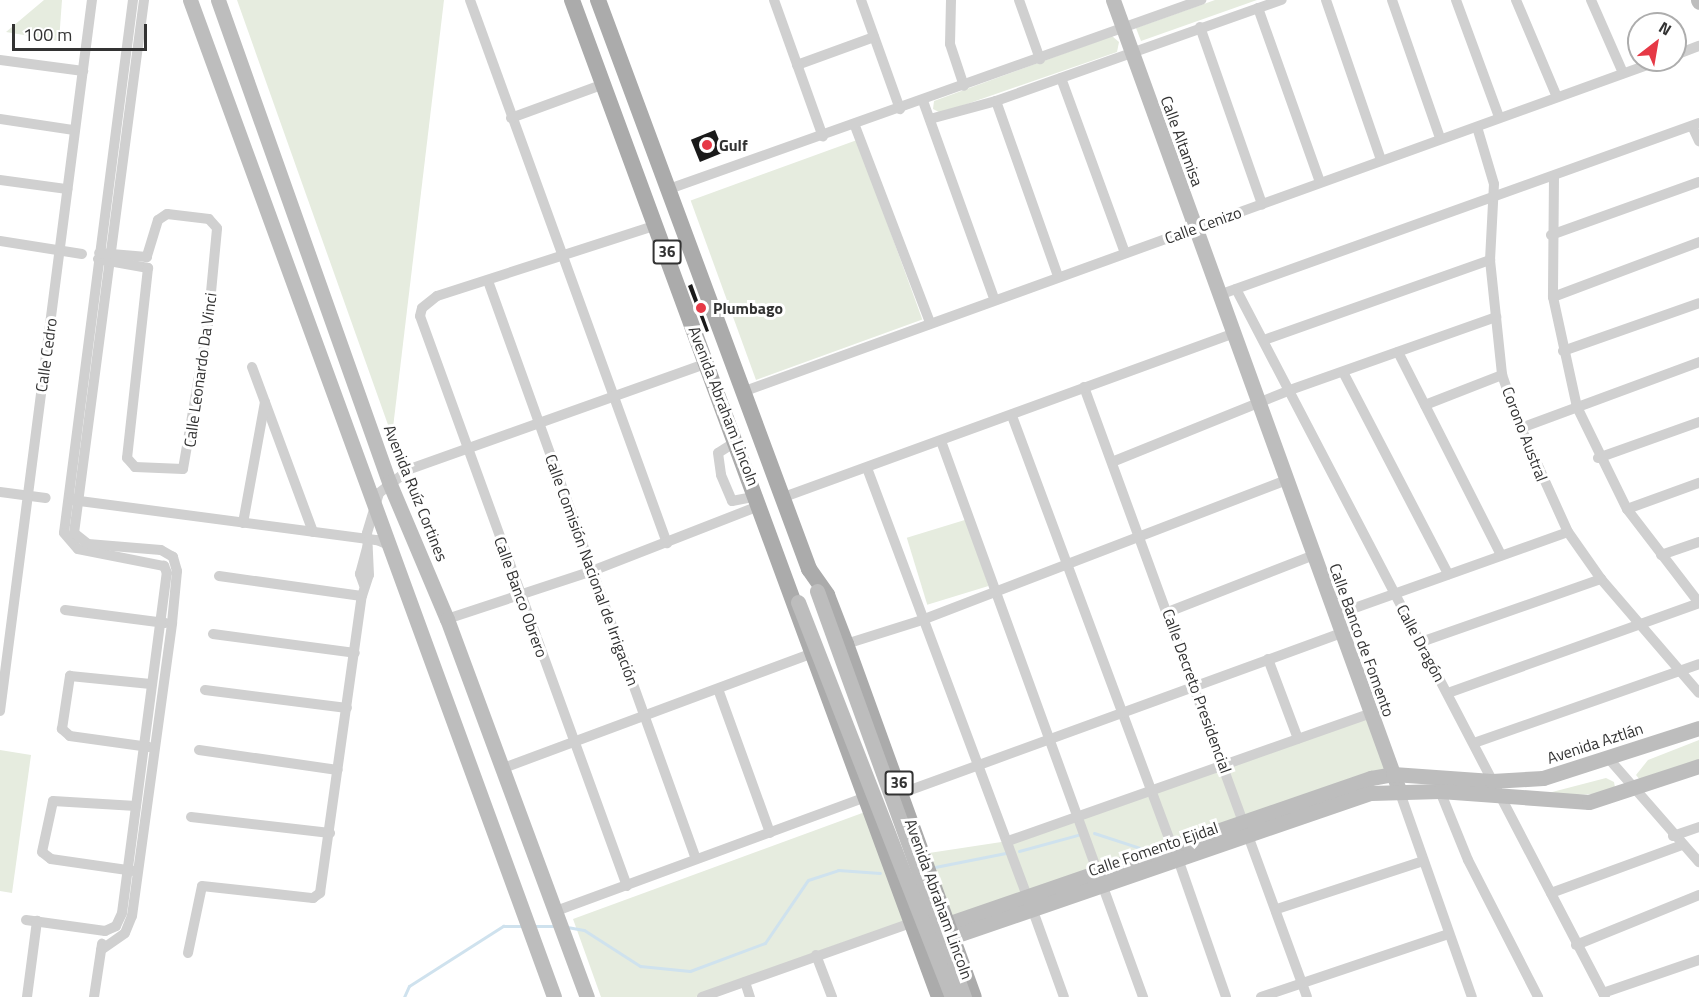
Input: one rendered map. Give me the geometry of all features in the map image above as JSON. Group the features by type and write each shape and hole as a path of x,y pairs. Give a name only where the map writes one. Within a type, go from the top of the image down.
{"main road":[{"name":"Avenida Abraham Lincoln","path":"572,0 788,577 810,654 939,997"},
{"name":"36","path":"598,0 809,569"},
{"name":"Avenida Abraham Lincoln","path":"809,569 826,595 846,644 902,793 936,895 974,997"},
{"path":"904,905 926,909 936,895"}],"street":[{"name":"Calle Cedro","path":"0,711 26,496 92,0"},
{"path":"71,540 79,501 133,0"},
{"path":"113,186 144,0"},
{"path":"190,0 554,997"},
{"name":"Avenida Ruíz Cortines","path":"218,0 389,482 447,619 587,997"},
{"path":"470,0 611,398 667,543"},
{"path":"774,0 823,137"},
{"path":"861,0 900,109"},
{"path":"951,0 950,44 964,86"},
{"path":"1019,0 1040,59"},
{"name":"Calle Altamisa","path":"1113,0 1219,295"},
{"path":"669,189 855,126 1201,0"},
{"path":"930,119 996,101 1131,51 1282,0"},
{"path":"1326,0 1381,160"},
{"path":"1392,0 1440,138"},
{"path":"1455,0 1499,117"},
{"path":"1516,0 1557,97"},
{"path":"1591,0 1623,73"},
{"path":"1258,8 1320,182"},
{"path":"1200,27 1262,204"},
{"path":"797,65 874,37"},
{"path":"0,60 83,71"},
{"name":"Calle Cenizo","path":"745,392 994,298 1627,72"},
{"path":"1061,78 1125,253"},
{"path":"511,118 604,84"},
{"path":"923,101 994,298"},
{"path":"996,101 1058,276"},
{"path":"0,119 74,130"},
{"path":"1219,295 1493,199 1695,124 1699,141"},
{"path":"855,126 930,322"},
{"name":"Corono Austral","path":"1477,127 1491,162 1493,199 1490,260 1502,375 1521,428 1568,532 1601,579 1699,693"},
{"path":"1448,693 1699,603 1627,508 1598,458 1577,407 1553,297 1551,235 1554,176"},
{"path":"0,180 67,189"},
{"path":"1551,235 1699,182"},
{"name":"Calle Leonardo Da Vinci","path":"162,216 209,219 216,228 187,462 176,471 135,467 127,458 148,268 104,257 149,255 162,216"},
{"path":"488,280 657,225"},
{"path":"0,241 82,254"},
{"path":"1553,297 1699,242"},
{"path":"104,257 66,500 71,540 86,552 164,566"},
{"path":"1264,340 1490,260"},
{"name":"Calle Banco Obrero","path":"488,280 436,296 422,308 420,326 627,886"},
{"name":"Calle Comisión Nacional de Irrigación","path":"488,280 696,859"},
{"name":"Calle Dragón","path":"1236,289 1604,995"},
{"name":"Calle Banco de Fomento","path":"1219,295 1472,997"},
{"path":"1563,351 1699,303"},
{"path":"1112,462 1290,390 1496,317"},
{"path":"784,497 1012,416 1232,333"},
{"path":"1398,352 1501,555"},
{"path":"1521,428 1699,362"},
{"path":"188,953 201,886 317,896 330,833 363,590 370,563 367,543 373,504 389,482 404,472 708,363"},
{"path":"252,367 313,532"},
{"path":"1343,372 1448,574"},
{"path":"1425,405 1502,375"},
{"name":"Calle Decreto Presidencial","path":"1084,387 1141,534 1307,997"},
{"path":"243,523 265,402"},
{"path":"1012,416 1070,562 1226,997"},
{"path":"1598,458 1699,422"},
{"path":"737,441 718,453 728,492 736,503 760,501"},
{"path":"941,441 1081,817 1143,997"},
{"path":"867,468 922,620 980,762 1064,997"},
{"path":"846,644 922,620 1286,480"},
{"path":"1627,508 1699,483"},
{"path":"0,492 46,498"},
{"path":"66,500 313,532 389,545"},
{"path":"447,619 520,596 667,543 760,501"},
{"path":"1335,615 1394,592 1568,532"},
{"path":"71,540 88,544 161,550 173,557 177,571 151,684 149,747 136,806 130,924 101,950"},
{"path":"1661,555 1699,542"},
{"path":"1168,612 1312,556"},
{"path":"27,997 31,920 105,932 116,926 122,913 132,871 166,623 164,566 173,557"},
{"name":"36","path":"809,569 964,997"},
{"path":"219,576 363,590"},
{"name":"Avenida Abraham Lincoln","path":"788,577 952,997"},
{"path":"1421,642 1601,579"},
{"path":"65,610 166,623"},
{"path":"902,793 980,762 1341,633"},
{"path":"213,634 355,653"},
{"path":"501,769 810,654"},
{"path":"1268,659 1298,739"},
{"path":"1474,744 1699,664"},
{"path":"149,747 65,734 62,729 70,676 151,684"},
{"path":"718,689 770,833"},
{"path":"205,690 346,708"},
{"path":"1008,841 1153,792 1371,712"},
{"name":"Avenida Aztlán","path":"1393,774 1492,781 1559,776 1699,728"},
{"path":"199,750 338,770"},
{"path":"1609,759 1673,836 1699,862"},
{"path":"1399,790 1440,790 1501,798 1569,803 1633,790 1699,766"},
{"name":"Calle Fomento Ejidal","path":"916,935 950,930 1031,905 1393,774"},
{"name":"Calle Fomento Ejidal","path":"1247,827 1371,793 1399,790"},
{"path":"1440,790 1468,860 1538,997"},
{"path":"556,911 863,798"},
{"path":"132,871 51,859 42,852 53,801 136,806"},
{"path":"191,817 330,833"},
{"path":"1673,836 1699,827"},
{"path":"1551,893 1682,846"},
{"path":"1277,909 1423,861"},
{"path":"1576,945 1699,895"},
{"path":"94,997 105,932"},
{"path":"1261,997 1448,934"},
{"path":"702,997 816,955 916,935"},
{"path":"535,945 552,969 563,997"},
{"path":"816,955 832,997"},
{"path":"1604,995 1699,960"},
{"path":"745,982 750,997"}],"shaded area":[{"path":"44,0 62,0 59,41 6,32"},
{"path":"237,0 444,0 392,436 276,110"},
{"path":"1215,0 1257,0 1141,41 1136,28"},
{"path":"1112,36 1119,42 1117,52 941,113 933,109 934,101"},
{"path":"857,140 922,319 756,380 691,201"},
{"path":"968,519 988,586 927,605 907,538"},
{"path":"1371,713 1393,774 947,923 929,853 1008,841"},
{"path":"1699,740 1699,764 1640,780 1636,775 1648,760"},
{"path":"0,750 31,755 12,893 0,891"},
{"path":"1606,778 1614,782 1616,793 1533,797"},
{"path":"865,812 908,920 696,997 601,997 573,919"}],"building":[{"name":"Gulf","path":"715,130 724,152 700,162 691,140"},
{"path":"692,284 709,331 706,332 688,286"}],"waterway":[{"path":"1094,833 1143,849"},
{"path":"1019,851 1081,834"},
{"path":"935,867 1006,853"},
{"path":"567,927 584,930 640,966 690,971 765,943 808,880 838,870 880,873"},
{"path":"404,997 409,986 503,926 521,926"},
{"path":"535,926 555,926"}],"place":[{"name":"Gulf","path":"707,145"},
{"name":"Plumbago","path":"701,308"}]}
